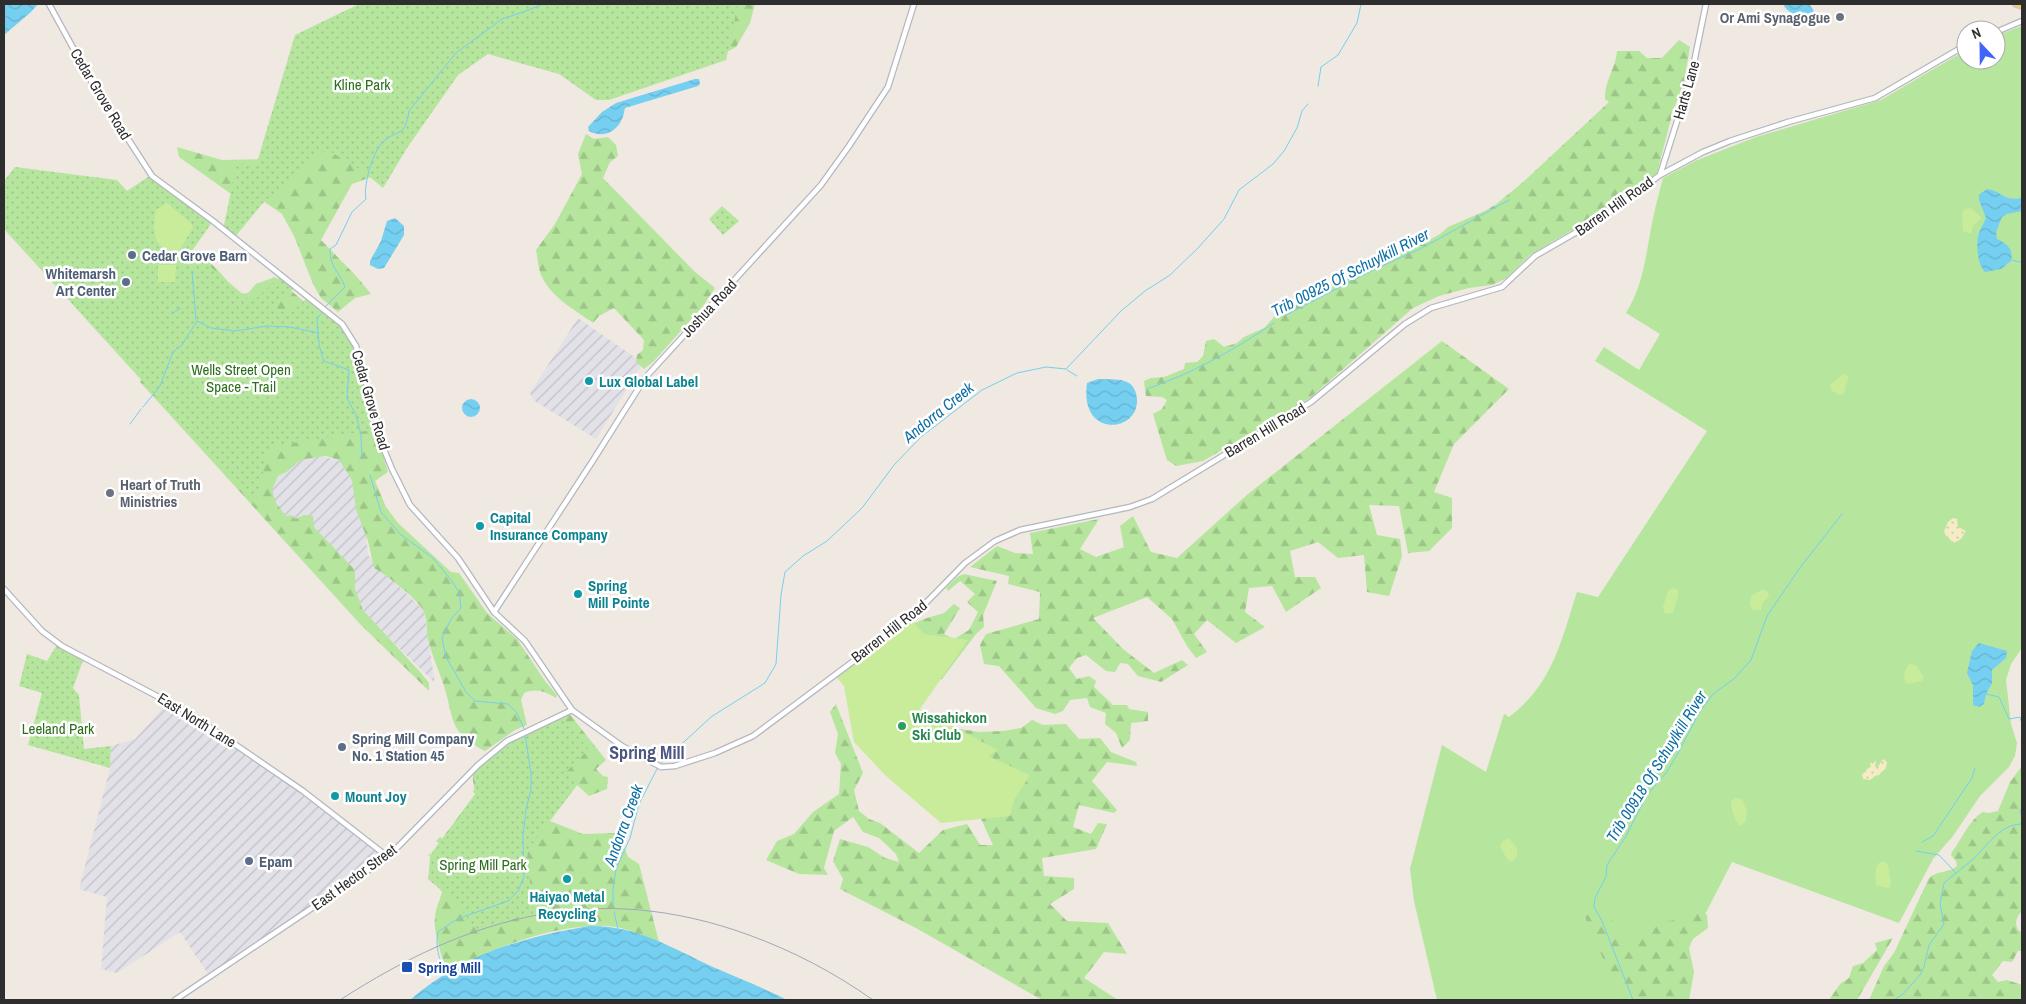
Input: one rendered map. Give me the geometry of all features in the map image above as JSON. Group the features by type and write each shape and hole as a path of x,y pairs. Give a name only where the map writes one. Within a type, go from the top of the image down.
{"main road":[{"path":"2016,4 2022,6"}],"street":[{"name":"Cedar Grove Road","path":"49,4 95,88 152,176 161,185 216,224 342,324 352,336 385,452 410,505 458,558 494,612 525,641 572,710"},
{"name":"Joshua Road","path":"494,612 645,378 821,185 848,146 888,87 914,4"},
{"name":"Harts Lane","path":"1660,174 1691,76 1706,4"},
{"path":"2006,28 2022,21"},
{"name":"Barren Hill Road","path":"572,710 622,746 654,764 668,767 732,746 753,736 910,619 965,563 989,544 1020,530 1130,507 1159,496 1311,402 1406,324 1424,312 1431,308 1497,290 1506,284 1535,256 1608,214 1660,174 1702,152 1730,141 1788,122 1874,98 1956,51"},
{"name":"East North Lane","path":"4,589 35,625 58,643 189,713 303,791 388,857"},
{"name":"East Hector Street","path":"174,1000 388,857 498,747 517,735 572,710"}],"shaded area":[{"path":"578,318 643,363 596,439 533,400 530,393"},
{"path":"307,454 359,464 368,555 424,611 435,683 356,606 282,517 272,495 270,478"},
{"path":"169,701 247,751 388,857 210,977 180,932 117,973 101,969 107,897 79,889 110,768 111,746 135,739"}],"green space":[{"name":"Kline Park","path":"359,4 738,4 726,60 609,100 596,100 559,74 488,54 458,75 407,148 383,188 364,172 326,149 263,203 234,238 223,230 237,162 256,166 295,35"},
{"name":"Kline Park","path":"372,4 755,4 750,23 736,47 710,61 564,72 494,53 479,55 458,71 374,176 352,184 321,240 371,294 355,298 338,312 321,298 313,284 295,238 282,214 256,196 234,196 179,157 177,147 222,160 262,159"},
{"path":"2022,26 2022,648 2011,664 2006,680 2011,724 2017,743 2015,756 2009,767 1980,796 1953,836 1933,859 1899,923 1732,862 1682,959 1638,1000 1437,1000 1414,901 1410,869 1442,745 1486,772 1504,714 1509,717 1524,704 1546,676 1554,661 1577,592 1598,597 1707,431 1595,361 1604,347 1639,370 1660,334 1626,313 1640,281 1663,178 1695,161 1756,137 1881,100 1956,56 1956,70 2006,70 2006,32"},
{"path":"1679,40 1690,47 1684,82 1673,111 1657,173 1611,207 1530,255 1507,278 1492,285 1469,288 1439,296 1413,308 1310,398 1270,422 1203,461 1176,466 1167,460 1153,414 1162,409 1167,400 1162,397 1146,396 1144,381 1151,378 1164,377 1184,369 1185,363 1197,362 1203,356 1206,341 1214,339 1224,347 1237,343 1244,337 1264,328 1284,306 1300,304 1310,300 1337,279 1350,279 1361,264 1371,266 1384,257 1420,245 1440,234 1448,227 1495,205 1522,183 1609,102 1605,99 1605,93 1617,51 1639,51 1647,58 1662,58"},
{"path":"586,134 594,139 608,137 616,145 618,156 610,162 603,178 694,271 715,288 703,306 654,361 644,369 636,362 637,355 643,350 644,340 614,308 599,316 593,323 558,297 546,284 540,271 536,250 555,224 582,174 578,154"},
{"name":"Wells Street Open Space - Trail","path":"15,167 117,180 127,191 151,175 213,221 192,251 252,302 281,276 295,287 275,307 289,315 308,297 342,324 352,336 378,429 269,447 255,505 4,229 4,181"},
{"path":"167,203 192,224 193,228 178,252 161,246 154,232 156,210"},
{"path":"722,206 739,221 723,235 709,219"},
{"path":"1971,208 1982,218 1973,226 1971,233 1968,233 1963,231 1962,213 1965,209"},
{"name":"Wells Street Open Space - Trail","path":"199,255 220,272 235,295 248,293 256,284 275,277 322,317 374,425 388,472 375,481 386,507 398,523 451,572 459,573 487,613 517,639 545,681 557,695 556,698 544,692 529,691 524,693 521,700 527,725 515,730 485,751 464,737 458,730 454,723 427,636 426,618 423,610 401,587 374,568 368,541 356,510 352,480 339,460 326,456 298,462 288,471 278,476 272,490 276,503 286,516 292,515 295,519 304,515 313,516 314,527 355,570 355,589 363,610 421,673 429,683 429,691 360,624 140,382 199,267"},
{"path":"158,265 176,265 175,282 158,282"},
{"path":"1442,341 1509,389 1454,444 1434,492 1452,498 1452,528 1429,551 1408,553 1399,506 1369,505 1377,535 1400,539 1402,556 1389,596 1367,592 1364,555 1338,558 1318,542 1290,551 1295,577 1315,577 1321,588 1286,612 1272,586 1249,588 1245,612 1265,627 1236,643 1207,620 1194,634 1207,652 1196,658 1172,619 1147,597 1093,618 1123,649 1154,673 1182,660 1188,665 1161,682 1138,676 1128,664 1120,663 1115,672 1106,671 1086,655 1077,658 1069,668 1077,679 1089,676 1096,681 1094,687 1113,705 1127,705 1129,709 1148,712 1148,721 1131,723 1130,740 1122,748 1116,733 1105,724 1106,713 1090,707 1087,698 1070,700 1063,711 1055,714 1036,708 999,666 984,664 980,645 986,634 1039,619 1040,592 1008,584 1009,576 970,567 997,546 1015,553 1033,554 1030,533 1099,519 1080,549 1096,557 1124,547 1120,526 1133,516 1151,552 1177,558 1248,494"},
{"path":"1846,374 1849,378 1844,394 1839,395 1831,390 1830,385"},
{"path":"964,574 997,581 983,615 984,627 976,634 942,679 919,683 897,630 944,613 954,604 960,608 944,634 954,639 969,630 978,612 967,602 975,594 960,581 948,591 946,588 957,577"},
{"path":"1672,588 1678,590 1678,596 1673,612 1667,614 1664,612 1663,607 1668,591"},
{"path":"1763,589 1768,592 1769,597 1763,602 1761,610 1753,610 1750,605 1751,596"},
{"name":"Wissahickon Ski Club","path":"912,621 924,634 968,640 920,709 998,750 988,756 1030,775 1014,800 1010,816 941,823 885,775 854,742 844,686 834,674"},
{"name":"Leeland Park","path":"58,643 84,658 73,688 79,695 84,749 111,746 110,768 28,745 42,693 19,686 27,654 47,661"},
{"path":"1909,664 1916,665 1924,677 1922,681 1908,684 1905,682 1904,672"},
{"path":"836,704 863,773 854,790 859,811 869,819 880,823 919,853 943,830 967,824 980,845 993,845 936,720 947,718 948,727 979,732 1021,728 1032,720 1043,725 1066,724 1079,739 1100,738 1111,752 1136,762 1137,766 1107,762 1092,781 1117,810 1114,813 1079,805 1073,827 1091,834 1098,823 1107,824 1096,849 1042,858 1044,876 1074,878 1074,889 1050,904 1067,921 1108,923 1127,954 1104,952 1084,978 1118,1000 1042,1000 916,928 840,889 843,879 833,861 840,839 868,847 885,858 899,862 896,854 879,838 863,832 853,817 834,831 824,868 828,875 799,874 766,860 777,841 794,834 813,812 839,794 841,764 835,753 838,734 830,712"},
{"path":"568,712 606,760 596,769 603,776 608,777 607,789 589,796 577,785 550,821 583,834 615,833 623,844 628,857 639,864 659,942 621,928 589,926 547,933 525,939 484,954 448,972 438,945 435,930 436,912 442,892 429,874 430,855 475,794 473,775 478,765 500,746"},
{"name":"Spring Mill Park","path":"563,720 589,749 566,772 577,785 527,851 533,914 476,929 455,902 428,879 431,857 427,854 431,855 440,844 436,841 440,837 443,839 476,794 473,792 476,784 473,777 480,768 519,738"},
{"path":"2022,766 2022,911 2017,917 2016,922 2018,930 2022,932 2022,951 2018,951 2012,962 2003,961 1992,975 1998,982 2007,980 2022,985 2022,1000 1869,1000 1884,966 1894,953 1929,878 1957,866 1956,861 1951,855 1966,830 1978,815 1983,812 1998,811 2010,782"},
{"path":"1735,798 1742,799 1747,811 1746,821 1740,826 1731,807 1731,801"},
{"path":"1508,838 1517,849 1517,856 1512,862 1508,860 1500,847 1502,842"},
{"path":"1884,861 1888,865 1891,883 1889,888 1877,886 1875,880 1878,865"},
{"path":"1700,910 1707,915 1708,928 1693,939 1689,948 1694,972 1689,1000 1621,1000 1585,917 1591,912 1606,912 1621,935 1629,937 1648,920 1661,922 1675,920"},
{"path":"1893,938 1857,1000 1829,1000 1840,984 1849,978 1853,966 1863,963 1877,950 1875,943"}],"sand":[{"path":"1953,518 1957,519 1958,527 1966,531 1961,539 1954,543 1946,536 1944,531 1948,522"},
{"path":"1883,759 1887,762 1886,768 1879,775 1870,780 1863,779 1862,773 1871,767 1870,763 1876,761 1875,766 1877,768"}],"water":[{"path":"4,4 38,4 4,35"},
{"path":"1783,4 1809,4 1814,11 1810,16 1803,17 1795,15"},
{"path":"699,79 700,84 698,86 625,108 623,118 619,124 608,133 599,134 589,131 588,127 602,112 616,103"},
{"path":"1987,189 1996,191 2006,197 2022,198 2022,211 2002,217 1996,232 1997,239 2011,250 2011,261 2001,269 1985,272 1979,261 1977,245 1979,234 1986,218 1979,195"},
{"path":"395,218 404,226 404,235 384,268 378,269 370,265 370,261 381,241 387,221"},
{"path":"1098,379 1124,381 1133,386 1137,399 1135,410 1129,419 1120,424 1110,425 1100,422 1092,414 1087,401 1087,383"},
{"path":"471,399 477,402 480,408 477,414 471,417 465,414 462,408 465,402"},
{"path":"1979,643 2007,651 2006,658 1992,670 1992,683 1986,694 1984,704 1979,707 1973,705 1973,685 1967,673 1972,651"},
{"path":"589,926 622,929 653,939 787,1000 410,1000 430,984 451,971 494,950 540,936"}],"waterway":[{"path":"325,307 345,287 333,265 330,249 336,245 352,212 366,199 366,185 370,168 380,146 389,137 403,129 406,125 409,111 456,53 502,19 543,4"},
{"name":"Andorra Creek","path":"1318,86 1321,67 1338,55 1357,23 1361,4"},
{"name":"Andorra Creek","path":"660,764 711,717 765,683 776,664 781,595 785,572 803,556 827,541 862,508 894,465 921,437 982,390 1017,373 1046,367 1066,369 1121,311 1145,291 1170,275 1198,248 1224,219 1239,190 1273,164 1284,151 1297,128 1302,111 1308,104"},
{"name":"Trib 00925 Of Schuylkill River","path":"1286,315 1371,271 1422,248 1509,200"},
{"path":"2012,260 2022,261"},
{"path":"192,271 196,320"},
{"path":"172,314 180,308"},
{"path":"321,314 317,318 319,345 324,361 349,370 347,398 356,415 361,435 362,459"},
{"path":"143,407 160,386 174,351 182,345 197,321 211,328 235,331 267,326 289,327 319,333"},
{"name":"Trib 00925 Of Schuylkill River","path":"1147,389 1181,376 1213,360 1274,323"},
{"name":"Trib 00925 Of Schuylkill River","path":"1067,370 1077,376"},
{"path":"130,424 141,409"},
{"path":"370,475 381,512 400,534 433,558 459,592 461,608 451,619 442,638 446,657 466,692 475,701 508,704 517,713 525,731"},
{"name":"Trib 00918 Of Schuylkill River","path":"1633,1000 1602,921 1594,907 1595,898 1606,877 1607,865 1626,836 1647,795 1666,773 1677,755 1699,713 1713,694 1735,678 1751,660 1767,616 1799,569 1842,514"},
{"path":"1986,694 1999,697 2009,719 2020,717 2022,724"},
{"path":"446,973 438,953 438,932 457,919 508,901 518,891 524,877 523,837 526,809 531,790 531,773 525,735"},
{"name":"Andorra Creek","path":"613,905 616,869 630,838 639,804 658,767"},
{"path":"1922,842 1933,836 1972,778 1975,768"},
{"path":"2022,807 2020,812 2022,816"},
{"path":"1894,1000 1902,995 1920,975 1924,967 1929,945 1944,924 1940,904 1944,883 1972,860 2000,832 2014,825 2022,824"},
{"path":"1916,851 1939,855 1956,873"},
{"name":"Andorra Creek","path":"614,912 618,929"}],"railway":[{"path":"340,1000 389,971 438,946 487,928 537,915 588,909 640,910 693,919 749,935 813,963 873,1000"}],"place":[{"name":"Or Ami Synagogue","path":"1840,17"},
{"name":"Cedar Grove Barn","path":"132,255"},
{"name":"Whitemarsh Art Center","path":"126,282"},
{"name":"Lux Global Label","path":"589,381"},
{"name":"Heart of Truth Ministries","path":"110,493"},
{"name":"Capital Insurance Company","path":"480,526"},
{"name":"Spring Mill Pointe","path":"578,594"},
{"name":"Wissahickon Ski Club","path":"902,726"},
{"name":"Spring Mill Company No. 1 Station 45","path":"342,747"},
{"name":"Mount Joy","path":"335,796"},
{"name":"Epam","path":"249,861"},
{"name":"Haiyao Metal Recycling","path":"567,879"},
{"name":"Spring Mill","path":"407,967"}],"district":[{"name":"Spring Mill","path":"647,752"}]}
